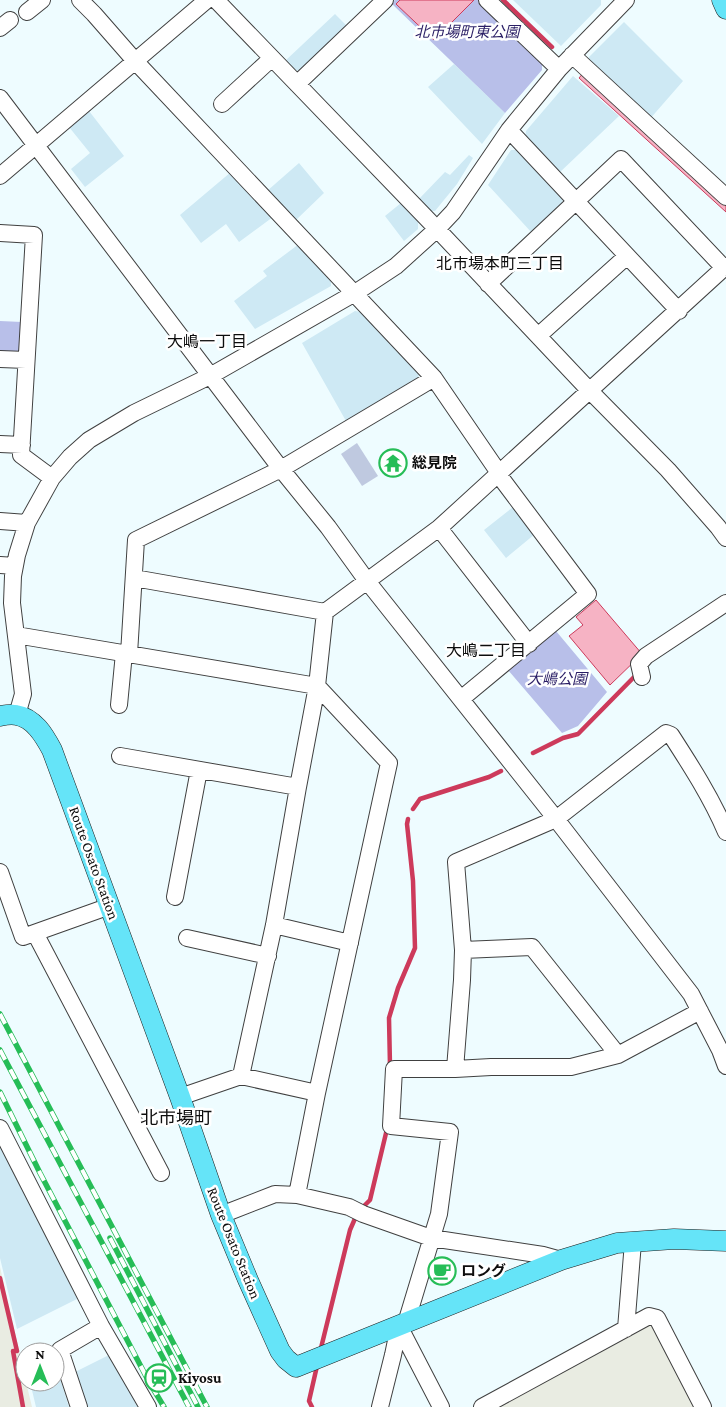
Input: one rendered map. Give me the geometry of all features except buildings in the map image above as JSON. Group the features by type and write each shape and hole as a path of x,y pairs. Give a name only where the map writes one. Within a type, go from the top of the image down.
{"main road":[{"path":"722,0 726,9"},
{"name":"Route Osato Station","path":"9,715 32,722 43,732 52,750 180,1097 221,1215 280,1351 296,1367 561,1260 616,1242 674,1239 726,1241"}],"street":[{"path":"27,12 42,0"},
{"path":"80,0 136,62 434,378 498,474 588,594 461,699"},
{"path":"0,176 207,0"},
{"path":"216,0 668,470 726,538"},
{"path":"296,84 385,0"},
{"path":"487,0 559,69"},
{"path":"9,715 23,694 8,565 17,555 27,523 52,478 70,457 89,440 134,413 210,376 355,293 396,266 437,230 453,212 509,130 559,69 618,3"},
{"path":"572,55 726,197"},
{"path":"222,104 272,58"},
{"path":"0,98 281,469 328,527 367,581 556,818 690,994 720,1050 726,1066"},
{"path":"509,130 679,311"},
{"path":"134,578 325,612 439,528 725,267 621,159 488,284"},
{"path":"0,233 34,235 21,455 52,478"},
{"path":"538,336 627,256"},
{"path":"0,359 26,360"},
{"path":"119,705 127,654 136,540 281,469 434,378"},
{"path":"0,444 22,445"},
{"path":"0,521 27,523"},
{"path":"439,528 529,644"},
{"path":"641,673 639,664 646,656 726,603"},
{"path":"242,1076 274,926 317,686 325,612"},
{"path":"16,635 317,686 390,763 317,1093 297,1195"},
{"path":"455,1069 463,950 456,862 556,818 666,732 671,734 694,770 717,811 726,832"},
{"path":"120,756 298,787"},
{"path":"175,897 199,770"},
{"path":"0,872 24,937 110,906"},
{"path":"274,926 350,943"},
{"path":"35,933 161,1174"},
{"path":"187,938 268,956"},
{"path":"463,950 532,947 618,1055"},
{"path":"380,1407 402,1325 439,1214 450,1132 391,1126 394,1068 571,1067 618,1055 700,1011"},
{"path":"180,1097 242,1076 317,1093"},
{"path":"0,1128 101,1326 148,1407"},
{"path":"221,1215 275,1194 297,1195 349,1207 431,1238 543,1255 561,1260"},
{"path":"626,1328 633,1242"},
{"path":"482,1407 649,1316 657,1318 703,1407"},
{"path":"402,1325 441,1407"},
{"path":"79,1407 60,1350 101,1326"}],"shaded area":[{"path":"400,0 474,0 434,40 396,4"},
{"path":"513,0 601,0 601,5 561,46"},
{"path":"335,14 347,26 301,70 294,71 285,61"},
{"path":"624,22 683,81 649,120 588,63 589,57"},
{"path":"454,64 505,113 482,144 428,87"},
{"path":"584,72 726,203 726,212 579,78"},
{"path":"573,76 619,116 558,174 525,139 526,131"},
{"path":"89,111 124,156 85,187 71,169 90,153 69,127"},
{"path":"511,150 518,150 563,197 562,204 532,233 488,185"},
{"path":"469,155 473,158 457,184 435,211 427,211 418,200 445,172 450,175"},
{"path":"299,163 324,193 296,220 267,191"},
{"path":"231,172 273,217 239,242 226,224 201,243 180,215"},
{"path":"401,203 418,222 418,229 404,241 385,216"},
{"path":"299,244 331,279 331,286 255,329 234,301 267,276 263,271"},
{"path":"355,311 361,312 419,373 418,380 346,421 302,343"},
{"path":"357,443 378,476 362,486 341,454"},
{"path":"513,507 535,534 506,558 484,530"},
{"path":"596,600 642,654 610,685 569,636 583,625 576,617"},
{"path":"0,1144 79,1298 17,1329 0,1258"},
{"path":"0,1267 17,1342 15,1342 15,1392 28,1392 32,1407 0,1407"},
{"path":"656,1324 698,1407 496,1407 647,1326"},
{"path":"109,1355 140,1407 86,1407 75,1372"},
{"path":"32,1392 64,1392 69,1407 36,1407"}],"green space":[{"name":"北市場町東公園","path":"395,0 479,0 542,62 542,70 505,113 391,3"},
{"path":"0,321 22,322 21,349 16,353 0,353"},
{"name":"大嶋公園","path":"556,631 607,692 578,726 562,733 508,670"}],"waterway":[{"path":"503,0 552,47"},
{"path":"533,753 563,738 578,734 637,674"},
{"path":"413,809 420,799 489,777 501,771"},
{"path":"390,1066 389,1018 398,988 415,948 413,881 408,819"},
{"path":"362,1208 370,1200 387,1129"},
{"path":"321,1348 350,1230 357,1214"},
{"path":"0,1278 17,1351 13,1351 23,1407"},
{"path":"312,1407 309,1401 317,1366"}],"railway":[{"path":"0,1014 207,1407"},
{"path":"0,1050 189,1407"},
{"path":"0,1092 40,1173 164,1407"},
{"path":"110,1238 198,1407"}],"place":[{"name":"総見院","path":"393,463"},
{"name":"ロング","path":"442,1271"},
{"name":"Kiyosu","path":"159,1378"}],"district":[{"name":"北市場本町三丁目","path":"500,263"},
{"name":"大嶋一丁目","path":"207,341"},
{"name":"大嶋二丁目","path":"486,650"},
{"name":"北市場町","path":"176,1118"}]}
